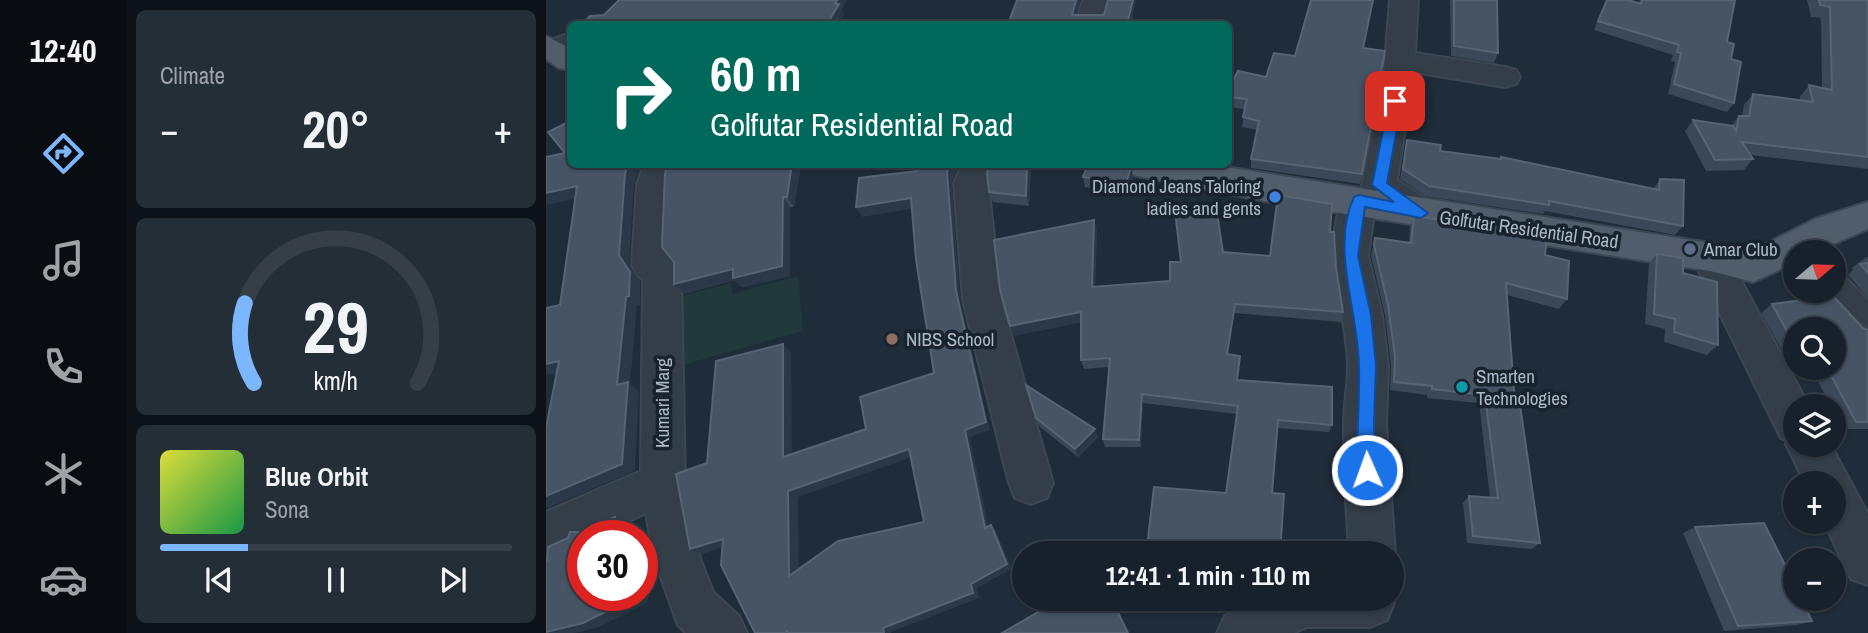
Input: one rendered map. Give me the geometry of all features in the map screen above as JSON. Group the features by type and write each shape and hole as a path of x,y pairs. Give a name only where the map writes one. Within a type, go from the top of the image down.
{"main road":[{"name":"Golfutar Residential Road","path":"1159,168 1270,189 1710,257 1753,267 1783,255"},
{"name":"Golfutar Residential Road","path":"1811,240 1828,229 1868,215"}],"street":[{"path":"1091,21 1097,0"},
{"path":"1401,0 1400,60 1379,185 1421,213"},
{"path":"1400,60 1505,77"},
{"name":"Kumari Marg","path":"660,168 654,184 650,265 662,273 663,483 677,558 695,608 722,633"},
{"path":"977,168 971,183 982,300 1031,483"},
{"path":"1359,201 1350,256 1363,315 1368,366 1365,424 1371,541"},
{"path":"1710,257 1783,399"},
{"path":"1846,303 1868,327"},
{"path":"546,535 663,483"},
{"path":"1846,518 1868,562"},
{"path":"1242,633 1287,611"}],"green space":[{"path":"798,276 803,331 672,368 674,298 731,283 732,294"}],"building":[{"path":"619,0 837,0 835,4 839,4 829,21 585,21 590,16 604,15"},
{"path":"1017,0 1076,0 1072,15 1104,15 1108,0 1133,0 1128,21 1009,21"},
{"path":"1311,0 1373,0 1363,48 1385,51 1362,174 1251,159 1259,121 1243,117 1247,99 1232,97 1232,82 1238,71 1266,77 1274,53 1295,56"},
{"path":"1454,0 1497,0 1498,53 1454,46"},
{"path":"1607,0 1628,0 1641,4 1642,0 1735,0 1727,42 1734,44 1731,59 1741,62 1734,103 1674,84 1681,53 1677,52 1679,45 1598,21"},
{"path":"1819,0 1868,0 1868,157 1742,142 1753,159 1715,160 1693,120 1733,126 1736,131 1739,116 1749,116 1753,94 1813,102 1809,85 1832,90 1830,7 1820,5"},
{"path":"567,122 567,168 627,168 619,255 630,272 617,385 628,382 622,464 546,496 546,428 559,361 546,364 546,308 560,305 577,186 546,193 546,157 565,153 548,132"},
{"path":"1407,140 1441,145 1440,151 1501,157 1659,190 1660,179 1684,180 1683,226 1549,201 1549,205 1429,186 1403,169"},
{"path":"666,168 791,168 787,197 783,197 782,266 733,278 733,269 674,284 674,262 662,247"},
{"path":"918,168 949,168 947,172 956,291 986,422 965,430 985,528 991,525 1007,564 971,584 973,593 883,628 884,633 755,633 721,565 723,539 690,549 676,474 707,463 716,361 783,344 783,457 866,429 860,397 934,373 916,260 911,198 856,207 859,178 917,171","holes":["909,449 924,522 838,541 789,576 788,491"]},
{"path":"989,168 1027,168 1026,196 989,192"},
{"path":"1086,168 1131,168 1126,183 1083,177"},
{"path":"1278,195 1332,204 1330,232 1334,232 1343,312 1235,304 1227,354 1240,356 1237,380 1332,387 1332,425 1278,420 1272,493 1284,494 1281,541 1148,541 1154,487 1226,493 1238,406 1142,394 1139,440 1103,439 1110,358 1081,360 1081,312 1010,326 1000,290 994,240 1094,220 1092,287 1170,281 1170,262 1181,262 1175,211 1216,207 1223,252 1270,256"},
{"path":"1414,216 1547,236 1545,255 1569,261 1567,299 1506,283 1515,404 1520,405 1540,543 1473,536 1469,496 1498,498 1485,395 1394,382 1395,356 1388,305 1374,245 1375,238 1411,243"},
{"path":"1657,254 1683,258 1683,273 1717,282 1718,345 1674,332 1675,319 1654,314"},
{"path":"1868,263 1868,273 1860,264"},
{"path":"1840,303 1868,330 1868,422 1856,422 1846,403 1846,394 1841,394 1833,380 1846,380 1846,317 1783,317 1783,324 1772,304"},
{"path":"1026,385 1095,429 1075,449 1036,418"},
{"path":"1764,523 1783,561 1783,611 1807,611 1812,621 1738,626 1695,527"},
{"path":"567,538 567,611 607,611 583,623 546,632 548,547"},
{"path":"1040,611 1117,611 1128,633 1002,633"}],"place":[{"name":"Diamond Jeans Taloring ladies and gents","path":"1275,197"},
{"name":"Amar Club","path":"1690,249"},
{"name":"NIBS School","path":"892,339"},
{"name":"Smarten Technologies","path":"1462,387"}],"route":[{"path":"1367,470 1365,424 1368,366 1363,315 1350,256 1359,201 1421,213 1379,185 1395,101"}]}
